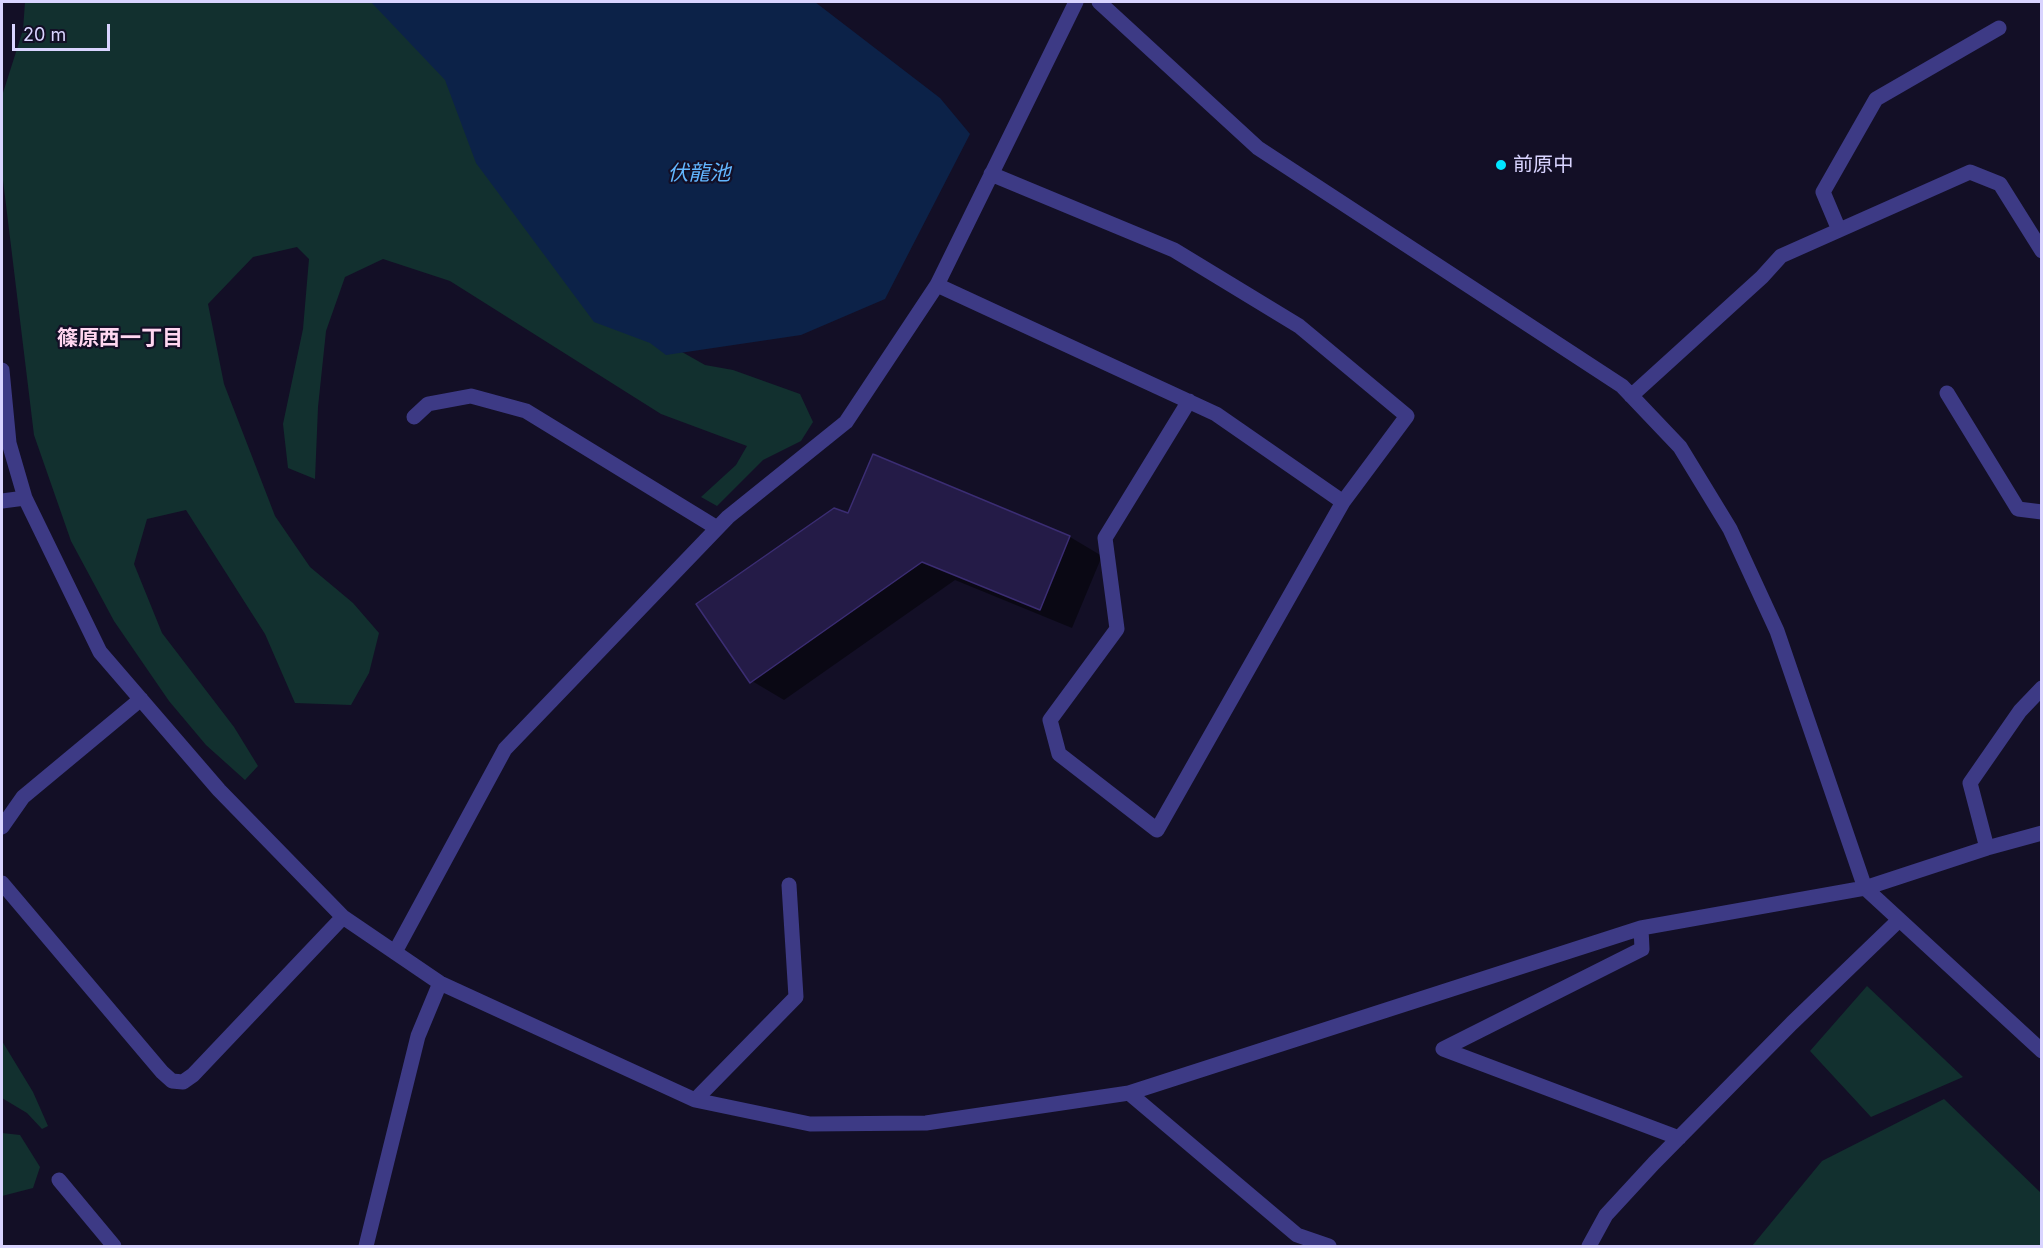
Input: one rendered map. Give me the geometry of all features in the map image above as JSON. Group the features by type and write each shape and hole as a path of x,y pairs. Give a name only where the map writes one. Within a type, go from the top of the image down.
{"street":[{"path":"395,952 505,749 728,517 846,422 937,285 1076,2"},
{"path":"1099,2 1258,148 1622,386 1680,447 1734,539 1777,631 1865,888 2042,1051"},
{"path":"1839,230 1822,192 1876,99 1999,28"},
{"path":"1631,396 1762,277 1781,256 1970,172 2000,184 2042,251"},
{"path":"991,174 1174,250 1299,326 1407,416 1343,502 1157,830 1059,754 1050,720 1117,629 1105,538 1189,401"},
{"path":"937,285 1216,414 1343,502"},
{"path":"2,370 9,443 25,498 100,652 219,790 343,917 440,983 695,1100 810,1124 926,1123 1129,1093 1641,928 1865,888 1987,848 2042,833"},
{"path":"1947,393 2018,509 2042,512"},
{"path":"414,417 428,404 471,396 526,411 717,528"},
{"path":"2,501 25,498"},
{"path":"1987,848 1970,783 2020,711 2042,688"},
{"path":"2,827 23,797 141,699"},
{"path":"2,883 162,1072 172,1080 183,1082 193,1075 343,917"},
{"path":"695,1100 796,997 789,885"},
{"path":"1589,1246 1606,1215 1679,1138 1899,920"},
{"path":"1641,928 1642,950 1443,1049 1679,1138"},
{"path":"366,1246 418,1036 440,983"},
{"path":"1129,1093 1296,1235 1329,1246"},
{"path":"59,1180 114,1246"}],"green space":[{"path":"25,2 394,2 622,318 705,365 733,370 800,394 813,422 801,441 763,460 717,506 701,497 736,465 747,446 661,414 450,281 383,259 345,277 326,331 318,407 315,479 288,468 283,424 303,329 309,259 297,247 253,257 208,304 224,384 275,516 310,567 353,603 379,633 369,673 351,705 295,703 265,634 186,510 147,519 134,564 162,633 234,727 258,766 245,780 206,745 169,701 114,621 71,541 34,435 2,172 2,96 23,30"},
{"path":"1867,986 1963,1077 1871,1117 1810,1051"},
{"path":"2,1041 33,1092 48,1126 42,1129 27,1113 2,1098"},
{"path":"1944,1099 2041,1193 2041,1246 1752,1246 1822,1161"},
{"path":"2,1133 20,1135 40,1167 33,1188 2,1196"}],"water":[{"name":"伏龍池","path":"371,2 815,2 940,98 970,134 885,299 801,335 666,355 650,343 594,322 476,163 445,80"}],"building":[{"path":"873,454 1070,536 1040,610 922,562 750,683 696,604 834,508 848,513"}],"place":[{"name":"前原中","path":"1501,165"}],"district":[{"name":"篠原西一丁目","path":"120,339"}]}
